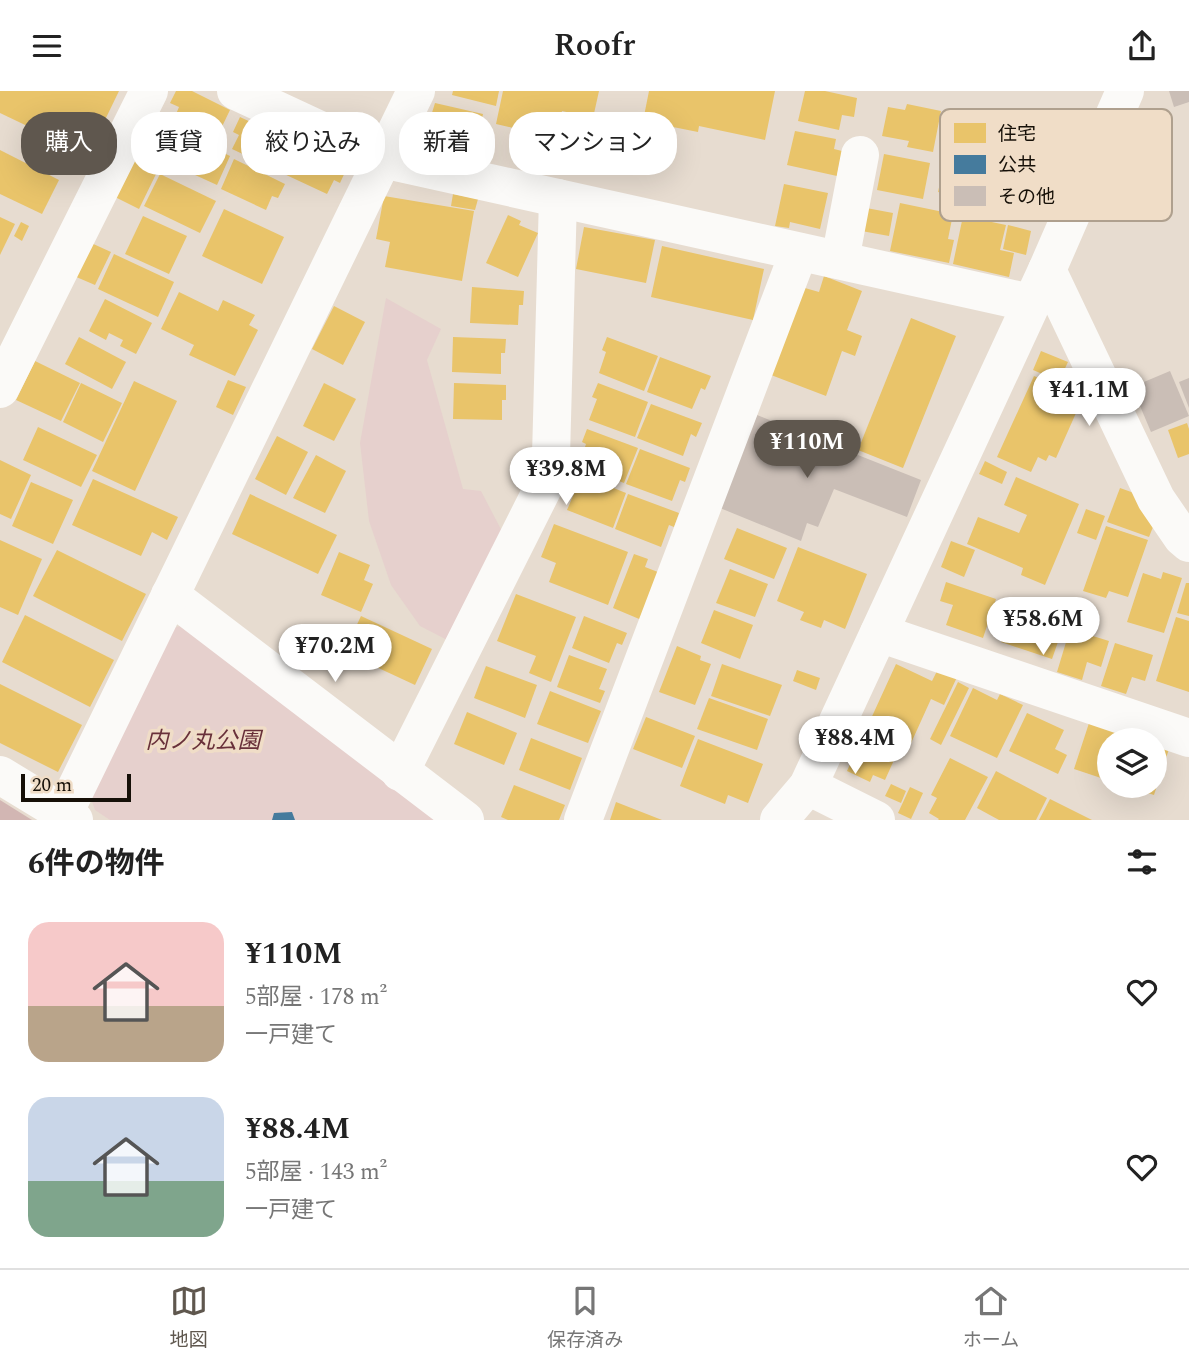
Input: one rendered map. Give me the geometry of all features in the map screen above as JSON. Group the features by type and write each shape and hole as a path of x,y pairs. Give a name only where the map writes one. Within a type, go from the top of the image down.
{"street":[{"path":"0,389 149,91"},
{"path":"236,91 281,112"},
{"path":"385,155 416,91"},
{"path":"1117,109 1125,91"},
{"path":"840,260 860,155"},
{"path":"385,159 840,260 1039,287"},
{"path":"0,775 69,817 170,595 375,175"},
{"path":"400,772 549,476 558,198"},
{"path":"779,820 808,786 1068,221"},
{"path":"583,820 799,251"},
{"path":"1039,287 1156,499 1189,543"},
{"path":"170,595 465,820"},
{"path":"879,633 1189,738"},
{"path":"808,786 876,820"}],"green space":[{"path":"386,298 441,329 427,360 463,489 481,491 505,537 451,642 420,626 391,585 369,521 360,443"},
{"name":"内ノ丸公園","path":"183,625 432,813 433,820 110,820 95,810 89,793 168,630"}],"shaded area":[{"path":"0,800 32,820 0,820"}],"building: 住宅":[{"path":"0,91 119,91 109,112 21,112 21,123 0,113"},
{"path":"176,91 192,91 230,110 227,116 227,112 177,112 179,107 170,103"},
{"path":"453,91 499,91 496,106 452,95"},
{"path":"503,91 599,91 594,112 509,112 509,127 496,124"},
{"path":"649,91 775,91 765,140 699,126 698,132 677,128 677,112 645,112"},
{"path":"805,91 825,91 857,98 854,117 842,115 839,130 798,121"},
{"path":"435,103 474,112 432,112"},
{"path":"907,104 940,111 933,152 907,147 909,141 882,136 888,107 905,110"},
{"path":"241,117 241,153 232,149 239,135 233,132"},
{"path":"795,131 836,139 834,149 842,151 837,176 787,165"},
{"path":"0,150 21,161 21,175 49,175 59,180 42,214 0,194"},
{"path":"884,154 930,163 923,199 877,190"},
{"path":"234,159 241,162 241,175 267,175 285,184 278,198 272,196 266,210 221,189"},
{"path":"131,164 131,175 156,175 139,209 115,197"},
{"path":"160,175 216,201 200,233 144,206"},
{"path":"195,175 221,175 217,185"},
{"path":"286,175 344,175 340,183 334,180 327,194"},
{"path":"784,184 828,193 820,229 790,222 789,228 775,226"},
{"path":"453,194 478,199 475,210 451,206"},
{"path":"384,196 474,211 462,281 385,267 390,242 376,239"},
{"path":"900,203 940,211 940,221 952,221 948,239 954,240 949,263 890,251"},
{"path":"861,207 893,213 889,236 856,230"},
{"path":"224,209 284,237 262,284 202,256"},
{"path":"508,215 521,221 519,225 538,233 518,277 486,263"},
{"path":"143,216 187,236 169,274 125,254"},
{"path":"0,217 15,224 0,255"},
{"path":"962,221 987,221 1006,225 1000,250 1014,253 1009,277 953,264"},
{"path":"21,222 29,226 22,241 14,236"},
{"path":"1008,225 1031,231 1026,255 1003,249"},
{"path":"584,227 655,240 646,283 576,269"},
{"path":"89,242 111,252 95,285 74,276"},
{"path":"662,246 764,269 753,320 651,297"},
{"path":"114,254 174,282 158,317 98,289"},
{"path":"824,276 862,291 847,330 862,336 855,356 842,351 826,396 771,375 805,288 819,292"},
{"path":"472,287 524,291 523,305 519,305 518,325 470,323"},
{"path":"179,292 218,311 223,300 255,315 249,325 258,330 235,376 189,355 194,345 161,329"},
{"path":"105,299 152,323 136,354 120,346 123,340 109,333 106,340 89,331"},
{"path":"334,306 365,322 343,365 312,349"},
{"path":"911,318 956,336 903,468 858,450"},
{"path":"79,337 126,362 112,389 65,364"},
{"path":"453,337 506,339 505,353 501,353 501,374 452,372"},
{"path":"607,337 658,356 644,391 599,373 606,352 602,350"},
{"path":"1041,351 1068,362 1059,381 1033,370"},
{"path":"660,357 711,376 705,390 701,388 692,409 647,392"},
{"path":"35,361 80,383 61,421 16,400"},
{"path":"1065,373 1078,379 1072,392 1060,386"},
{"path":"1034,376 1056,386 1053,392 1080,404 1056,458 1049,455 1046,461 1038,457 1031,472 997,457"},
{"path":"228,380 246,387 233,415 216,407"},
{"path":"134,381 177,401 135,491 92,471"},
{"path":"81,383 122,403 103,442 63,422"},
{"path":"324,383 356,399 334,441 303,426"},
{"path":"454,383 506,385 506,400 502,400 502,420 453,419"},
{"path":"598,383 648,402 635,437 589,420 597,399 592,397"},
{"path":"651,404 702,423 696,437 691,434 683,456 637,438"},
{"path":"1187,423 1189,454 1178,458 1168,430"},
{"path":"38,427 97,455 81,487 23,460"},
{"path":"587,429 638,448 624,483 579,465 586,444 582,442"},
{"path":"277,436 308,452 286,495 255,479"},
{"path":"640,449 690,468 685,482 680,480 672,501 626,484"},
{"path":"316,455 346,471 325,513 293,498"},
{"path":"0,460 31,475 11,519 0,514"},
{"path":"985,461 1007,472 1002,484 979,474"},
{"path":"576,473 626,493 613,528 567,510 576,489 571,487"},
{"path":"1016,477 1079,504 1045,585 1021,575 1023,568 967,544 978,517 1019,533 1027,515 1004,505"},
{"path":"93,479 178,517 167,540 152,532 141,556 72,525"},
{"path":"31,482 73,500 53,544 12,526"},
{"path":"1120,488 1134,493 1153,527 1149,537 1107,522"},
{"path":"250,494 337,535 318,574 232,534"},
{"path":"628,494 679,513 674,527 669,525 661,547 615,529"},
{"path":"1086,509 1105,516 1096,540 1077,533"},
{"path":"554,524 628,552 608,605 549,582 556,563 541,557"},
{"path":"1106,526 1148,540 1128,597 1109,591 1106,598 1083,591"},
{"path":"737,528 787,548 774,579 724,559"},
{"path":"0,540 42,559 18,615 0,607"},
{"path":"951,541 975,550 964,577 941,567"},
{"path":"798,547 867,574 845,629 824,620 821,628 800,620 804,612 777,601"},
{"path":"57,550 146,594 122,641 33,596"},
{"path":"339,552 370,565 364,580 373,584 361,612 321,595"},
{"path":"634,554 648,559 645,567 663,574 644,621 613,608"},
{"path":"730,569 768,584 755,617 716,603"},
{"path":"1163,572 1182,578 1164,633 1127,622 1143,573 1161,579"},
{"path":"946,582 996,599 983,638 946,625 953,605 940,601"},
{"path":"1186,583 1189,583 1189,616 1177,613"},
{"path":"516,594 576,617 551,682 529,673 536,656 497,641"},
{"path":"999,600 1065,622 1052,659 1001,642 1005,629 991,625"},
{"path":"714,610 753,625 740,659 701,643"},
{"path":"25,615 114,660 90,707 2,662"},
{"path":"361,616 432,649 415,685 344,652"},
{"path":"584,616 627,633 622,645 617,643 609,663 572,648"},
{"path":"1176,617 1189,621 1189,692 1156,681"},
{"path":"1070,629 1109,641 1101,667 1087,662 1082,680 1057,672"},
{"path":"1115,643 1153,655 1145,681 1132,677 1126,694 1101,686"},
{"path":"677,646 701,656 700,660 711,664 695,705 659,692"},
{"path":"569,655 607,669 599,689 605,691 600,703 557,687"},
{"path":"722,664 782,685 770,716 711,696"},
{"path":"896,664 932,681 939,667 958,675 944,705 931,699 907,752 899,749 885,780 873,775 870,782 847,771"},
{"path":"486,666 537,685 525,718 474,698"},
{"path":"797,670 820,678 816,690 793,681"},
{"path":"958,682 969,688 941,745 930,739"},
{"path":"0,684 82,725 58,772 0,743"},
{"path":"973,688 997,700 1000,694 1023,705 997,758 950,736"},
{"path":"550,691 601,711 588,743 537,724"},
{"path":"709,698 768,719 757,750 697,729"},
{"path":"467,712 517,733 504,765 454,744"},
{"path":"1027,713 1064,730 1055,749 1067,755 1058,774 1009,751"},
{"path":"646,717 695,736 682,768 633,749"},
{"path":"1089,723 1104,728 1097,728 1097,777 1074,769"},
{"path":"531,738 582,758 570,790 519,770"},
{"path":"698,739 763,764 748,803 728,795 725,804 680,786"},
{"path":"950,758 988,777 965,820 938,820 929,813 937,798 931,795"},
{"path":"996,771 1047,798 1036,820 999,820 977,808"},
{"path":"891,784 906,791 901,803 885,796"},
{"path":"514,785 565,805 559,820 508,820 501,817"},
{"path":"910,787 923,793 911,819 898,813"},
{"path":"1050,799 1092,820 1039,820"},
{"path":"616,802 662,820 610,820"}],"building: 公共":[{"path":"292,812 295,820 272,820 274,813"}],"building: その他":[{"path":"1169,91 1189,91 1189,102 1174,107"},
{"path":"1170,371 1189,416 1151,432 1132,387"},
{"path":"1189,378 1189,408 1179,382"},
{"path":"757,415 921,480 907,517 834,489 818,527 807,523 801,541 720,508"}]}
